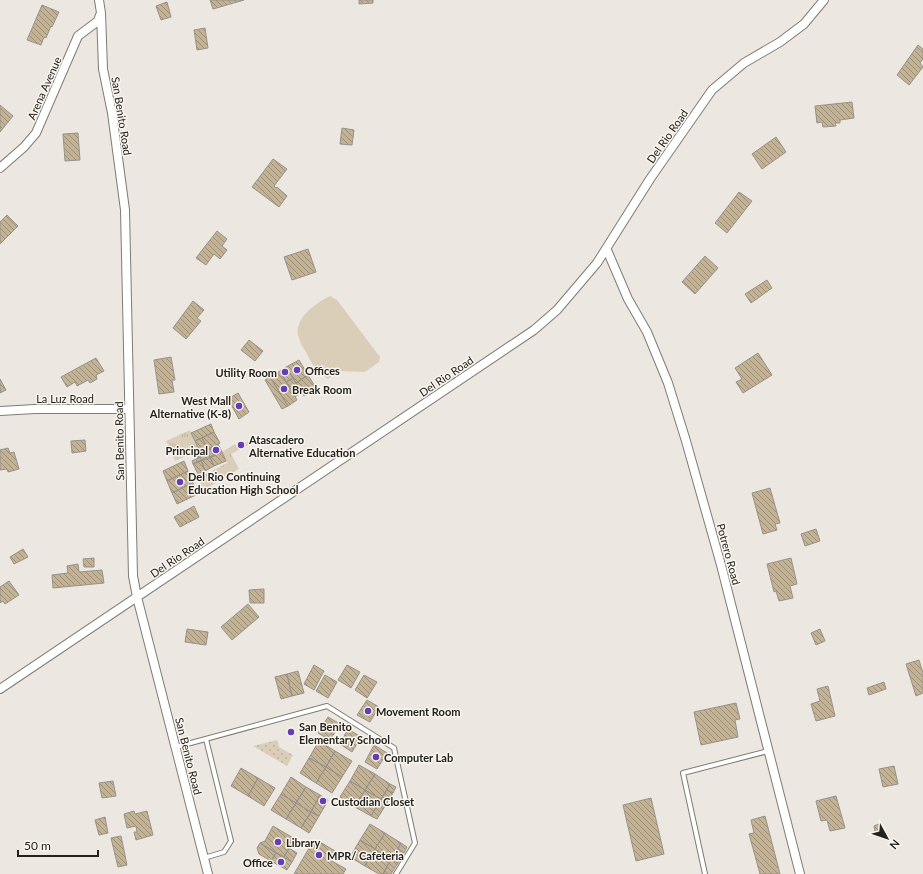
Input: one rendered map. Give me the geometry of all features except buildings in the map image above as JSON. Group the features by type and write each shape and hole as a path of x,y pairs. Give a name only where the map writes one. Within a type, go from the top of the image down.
{"street":[{"name":"San Benito Road","path":"98,0 101,13 103,69 112,114 125,210 133,576 175,748 208,874"},
{"name":"Del Rio Road","path":"0,689 534,330 570,296 607,250 650,179 712,90 744,63 780,42 804,24 824,0"},
{"name":"Arena Avenue","path":"0,168 24,147 36,133 78,36 98,21 101,13"},
{"name":"Potrero Road","path":"607,250 628,299 647,332 668,382 721,565 800,874"},
{"name":"La Luz Road","path":"0,411 35,409 129,409"}],"lane":[{"path":"175,748 328,706 394,748 415,843 396,874"},
{"path":"204,858 224,852 231,841 206,739"},
{"path":"705,874 683,773 768,751"}],"green space":[{"path":"330,296 337,300 380,357 379,362 365,372 339,371 328,379 315,367 299,340 298,331 302,318 312,307"},
{"path":"190,430 199,450 175,461 166,441"},
{"path":"249,441 250,444 231,454 239,469 204,490 198,478 227,463 222,452 235,444 237,447"},
{"path":"277,740 279,747 293,755 287,766 253,746"}],"place":[{"name":"Offices","path":"297,370"},
{"name":"Utility Room","path":"285,372"},
{"name":"Break Room","path":"284,389"},
{"name":"West Mall Alternative (K-8)","path":"239,406"},
{"name":"Atascadero Alternative Education","path":"241,445"},
{"name":"Principal","path":"216,450"},
{"name":"Del Rio Continuing Education High School","path":"180,482"},
{"name":"Movement Room","path":"368,711"},
{"name":"San Benito Elementary School","path":"291,732"},
{"name":"Computer Lab","path":"376,757"},
{"name":"Custodian Closet","path":"323,801"},
{"name":"Library","path":"278,842"},
{"name":"MPR/ Cafeteria","path":"319,855"},
{"name":"Office","path":"281,862"}]}
